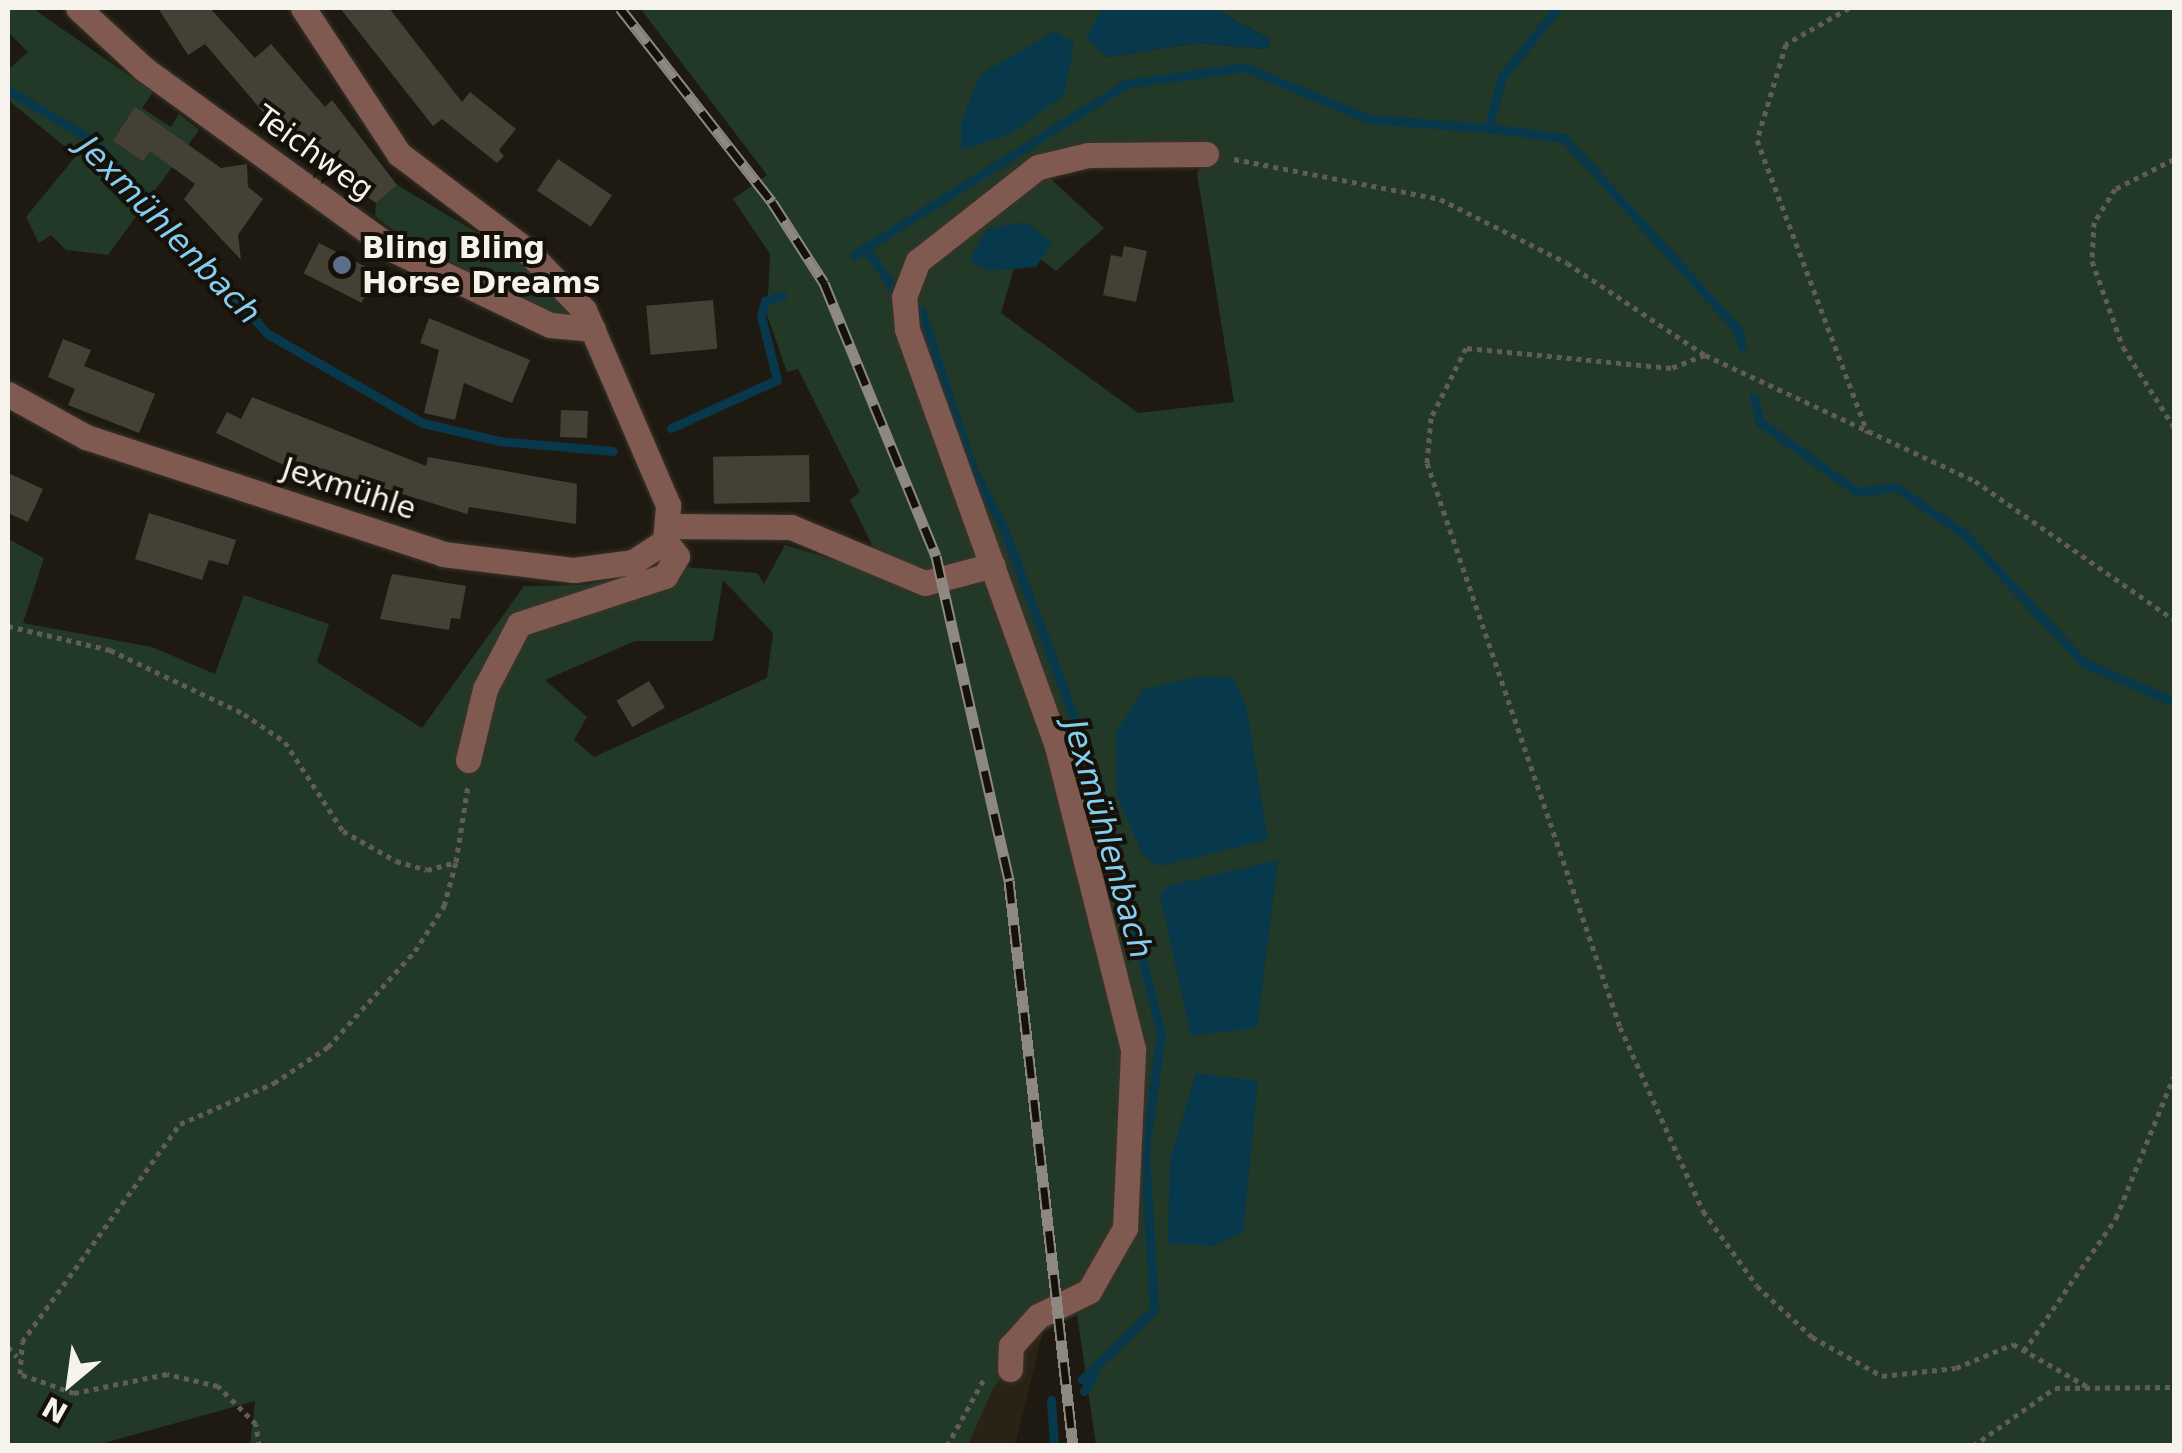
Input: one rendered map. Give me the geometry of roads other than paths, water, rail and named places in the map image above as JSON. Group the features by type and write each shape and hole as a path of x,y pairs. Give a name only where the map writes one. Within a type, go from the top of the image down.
{"street":[{"path":"56,8 133,59"},
{"name":"Teichweg","path":"78,8 133,59 394,250 550,325 592,329"},
{"path":"303,8 399,154 566,284 592,329 648,450 667,534 677,556 666,576 518,624 484,689 468,760"},
{"path":"1010,1358 1038,1316 1088,1291 1125,1228 1133,1049 1058,746 906,329 904,297 918,261 1038,167 1088,155 1206,154"},
{"name":"Jexmühle","path":"8,394 86,437 443,554 574,570 633,562 667,534 792,527 925,583 994,566"}],"water":[{"path":"1102,8 1214,8 1271,40 1267,49 1197,43 1107,57 1086,38"},
{"path":"1055,31 1074,43 1064,95 1009,135 961,150 961,121 981,74"},
{"path":"1026,222 1052,243 1036,267 989,271 969,260 987,229"},
{"path":"1201,676 1234,678 1246,705 1268,840 1160,866 1143,855 1117,796 1116,732 1144,689"},
{"path":"1278,860 1257,1028 1191,1036 1160,895 1167,886"},
{"path":"1196,1073 1258,1081 1243,1232 1214,1246 1168,1244 1170,1160"}],"waterway":[{"path":"865,248 1125,84 1244,67 1369,119 1488,128 1502,77 1557,8"},
{"name":"Jexmühlenbach","path":"8,90 94,141 268,334 423,423 499,441 613,451"},
{"path":"1488,128 1564,138 1737,329 1742,346"},
{"name":"Jexmühlenbach","path":"854,255 865,248 896,292"},
{"name":"Jexmühlenbach","path":"671,428 777,380 761,316 765,301 782,295"},
{"name":"Jexmühlenbach","path":"908,302 922,312 972,468 1004,529 1099,785 1161,1033 1145,1152 1154,1310 1082,1379"},
{"path":"1754,397 1760,422 1857,492 1896,487 1964,534 2084,663 2174,702"},
{"path":"1084,1391 1095,1372"},
{"name":"Jexmühlenbach","path":"1051,1400 1054,1446"}],"railway":[{"path":"620,8 772,202 824,283 936,556 1009,881 1073,1446"}],"place":[{"name":"Bling Bling Horse Dreams","path":"342,265"}]}
